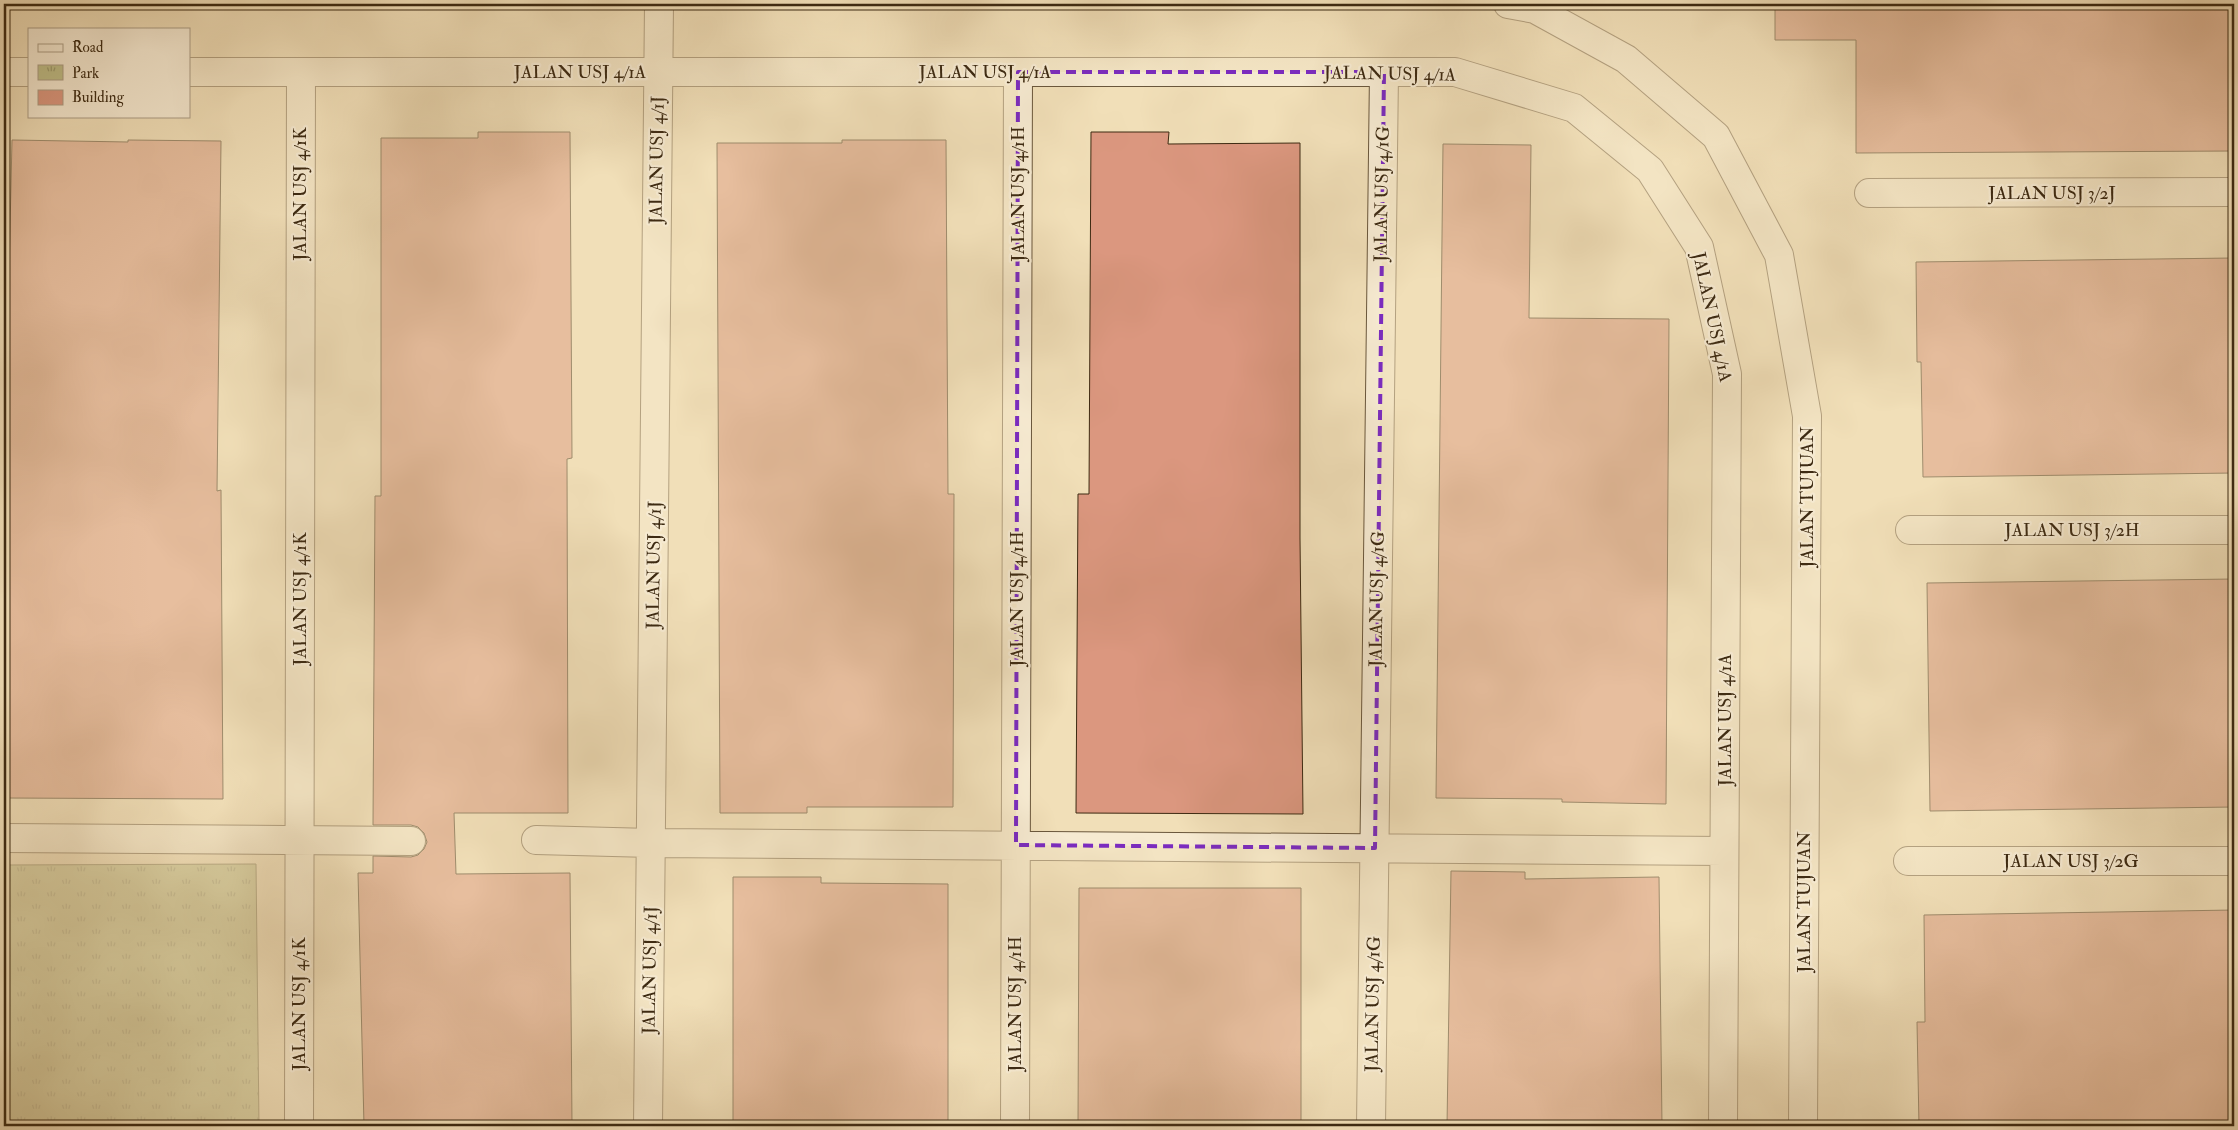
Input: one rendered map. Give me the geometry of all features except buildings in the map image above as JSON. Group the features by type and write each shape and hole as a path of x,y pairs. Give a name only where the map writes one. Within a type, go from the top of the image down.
{"street":[{"name":"JALAN USJ 4/1J","path":"648,1126 659,4"},
{"name":"JALAN TUJUAN","path":"1508,4 1535,9 1626,58 1716,136 1779,255 1807,416 1803,1126"},
{"path":"4,72 28,72"},
{"name":"JALAN USJ 4/1A","path":"190,72 1455,72 1574,108 1650,170 1699,247 1727,374 1723,1126"},
{"name":"JALAN USJ 4/1K","path":"299,1126 301,72"},
{"name":"JALAN USJ 4/1H","path":"1015,1126 1018,72"},
{"name":"JALAN USJ 4/1G","path":"1371,1126 1384,72"},
{"name":"JALAN USJ 3/2J","path":"1869,193 2234,192"},
{"name":"JALAN USJ 3/2H","path":"1910,530 2234,530"},
{"path":"4,838 411,841"},
{"path":"536,840 651,843 1724,851"},
{"name":"JALAN USJ 3/2G","path":"1908,861 2234,861"}],"highlighted area":[{"path":"1018,72 1384,72 1375,848 1016,845"}],"green space":[{"path":"256,864 259,1126 4,1126 4,865"}]}
